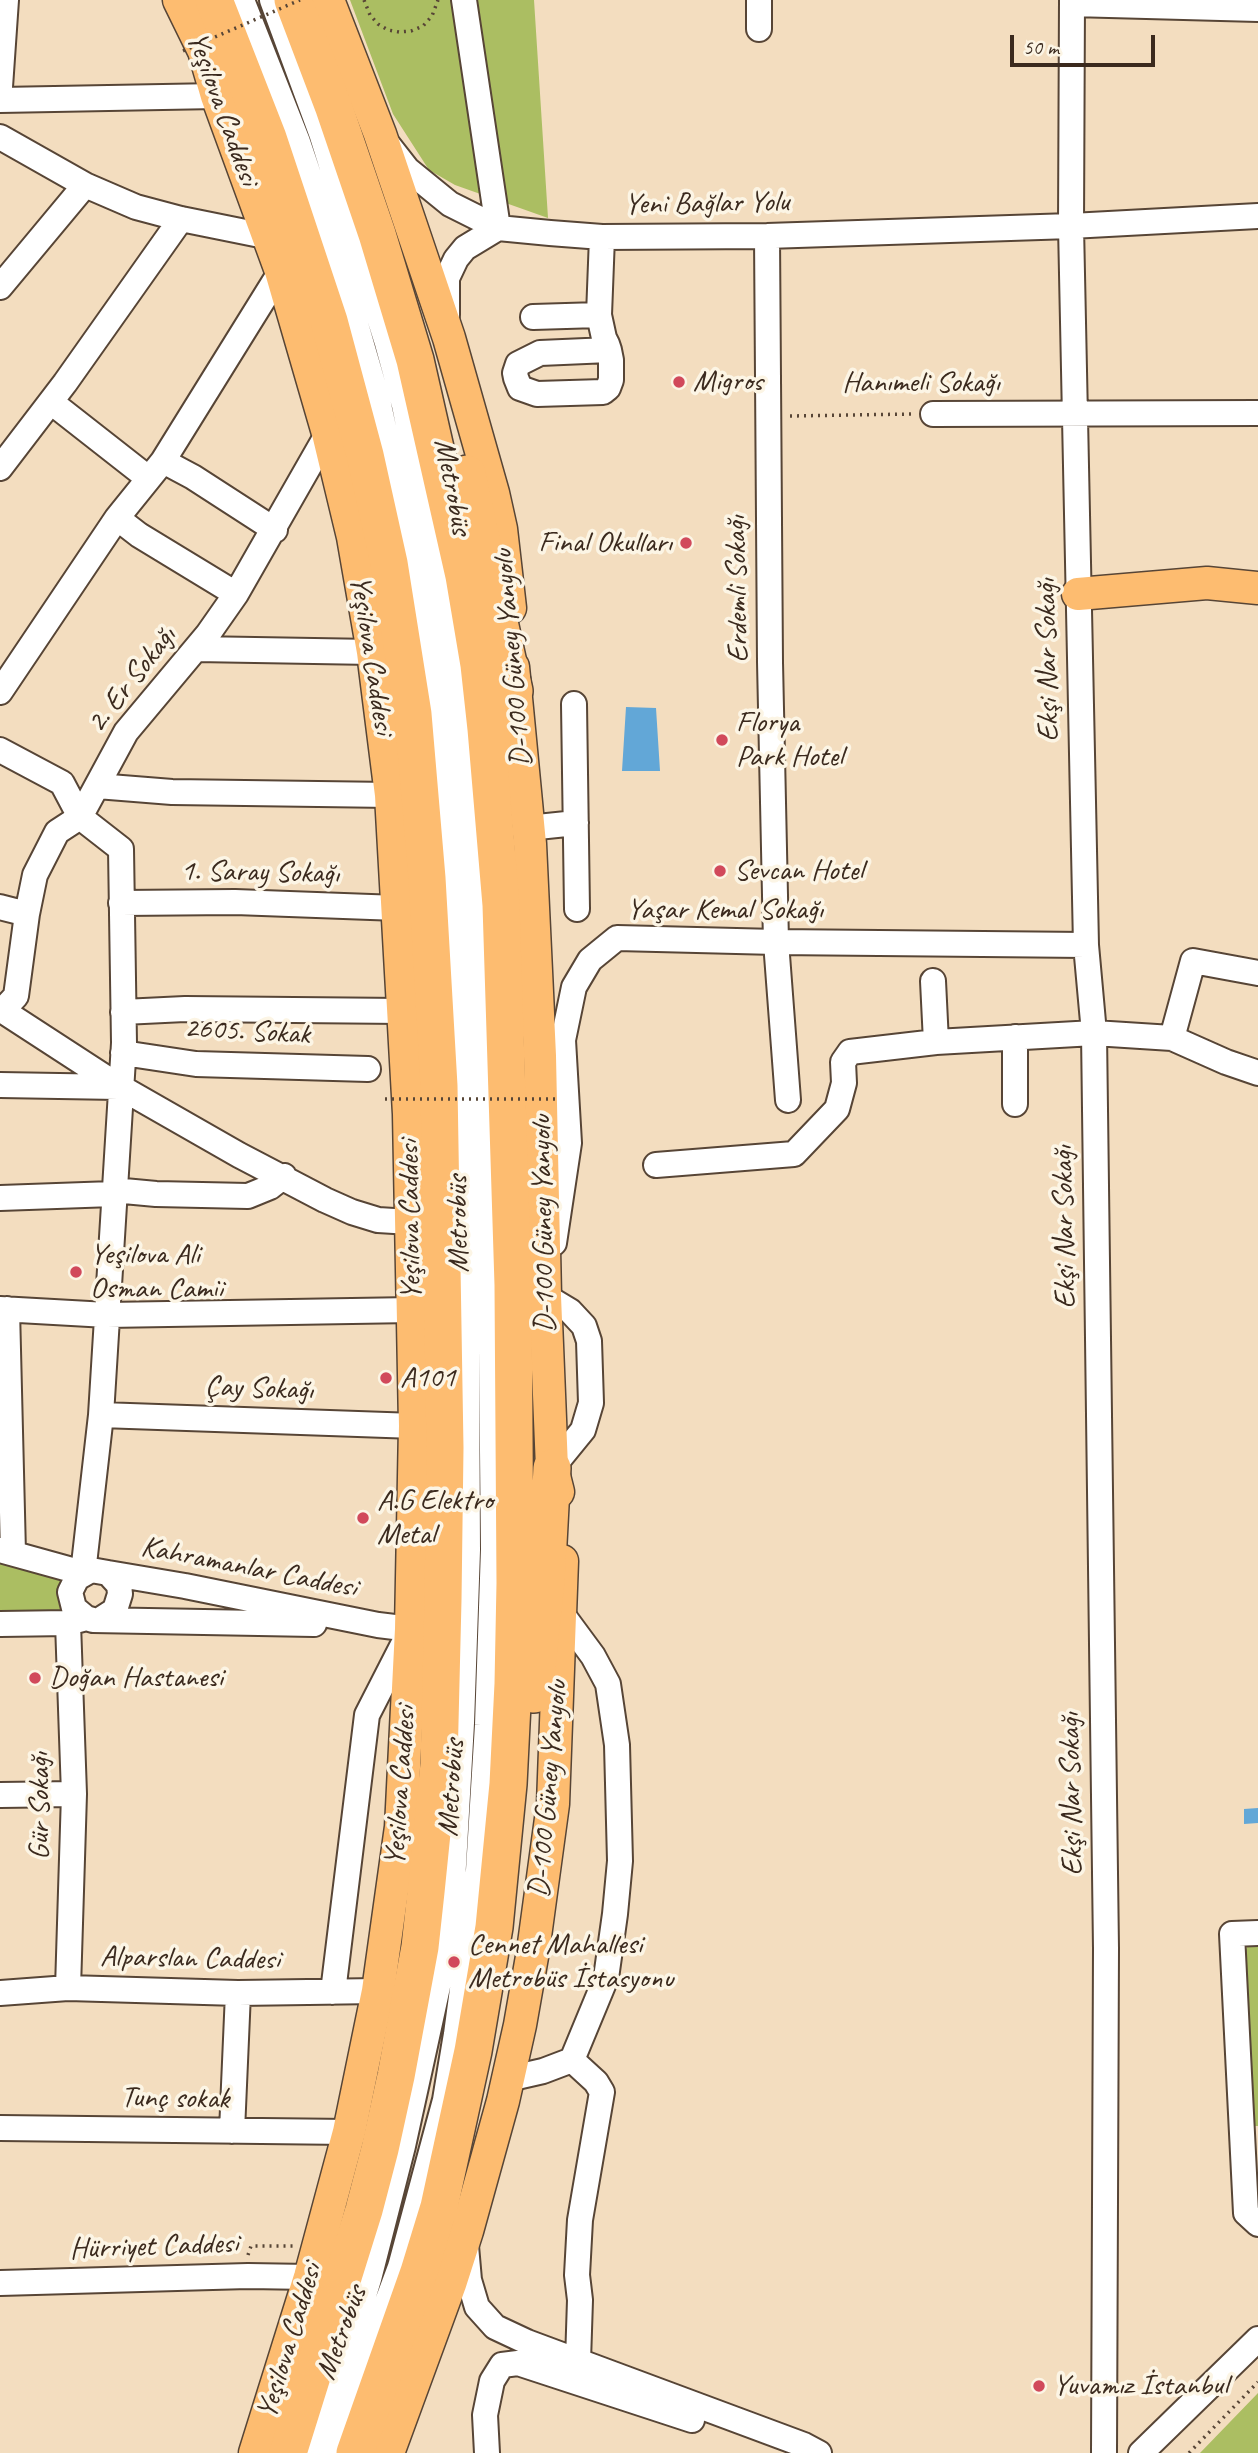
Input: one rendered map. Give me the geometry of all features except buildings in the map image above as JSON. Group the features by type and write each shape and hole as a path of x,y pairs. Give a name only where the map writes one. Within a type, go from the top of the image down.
{"highway":[{"path":"214,0 268,138 329,321 365,455 389,563 413,714 427,878 439,1086 445,1420 444,1545 439,1764 420,1947 380,2148 364,2210 288,2453"},
{"path":"293,0 334,108 419,373 464,576 479,665 501,905 513,1285 515,1583 508,1784 489,1959 473,2051 439,2207 355,2453"},
{"path":"394,289 412,316 438,376 463,457 514,691"},
{"path":"489,1959 504,1919 513,1879 527,1784 546,1581 552,1468"}],"main road":[{"name":"Yeşilova Caddesi","path":"179,0 204,51 217,96 270,237 328,433 353,537 373,652 391,795 409,1114 415,1426 411,1629 401,1826 378,1991 349,2132 310,2277 255,2453"},
{"name":"D-100 Güney Yanyolu","path":"328,0 380,134 449,338 494,493 501,528 528,828 540,1056 552,1468 562,1510 562,1614 553,1804 533,1951 508,2079 484,2176 446,2295 388,2453"},
{"path":"1078,594 1207,583 1258,588"}],"street":[{"path":"0,88 6,0"},
{"name":"Metrobüs","path":"242,0 298,142 336,255 378,400 399,496 424,630 443,792 460,966 466,1154 468,1550 452,1900 441,1973 403,2146 369,2279 316,2453"},
{"name":"Metrobüs","path":"272,0 321,133 387,342 404,405 435,561 455,688 470,839 483,1018 489,1153 493,1549 488,1725 478,1870 445,2100 400,2267 331,2453"},
{"path":"449,338 447,278 465,248 498,228 464,0"},
{"path":"759,0 759,29"},
{"path":"1072,2 1258,9"},
{"name":"Ekşi Nar Sokağı","path":"1072,2 1071,226 1086,944 1094,1032 1106,1948 1104,2453"},
{"path":"0,100 217,96"},
{"name":"Yeni Bağlar Yolu","path":"380,134 407,169 424,185 450,204 498,228 602,237 767,236 1071,226 1258,216"},
{"path":"0,137 85,185 136,207 270,237"},
{"path":"0,287 85,185"},
{"path":"0,468 51,402 181,219"},
{"name":"Erdemli Sokağı","path":"767,236 767,416 776,942 788,1100"},
{"path":"602,237 599,315 609,350"},
{"path":"0,692 117,518 156,470 281,271"},
{"path":"533,317 599,315"},
{"path":"51,402 156,470 193,477 275,530"},
{"name":"Hanımeli Sokağı","path":"933,414 1258,413"},
{"name":"2. Er Sokağı","path":"1,1010 16,996 35,875 57,832 79,817 125,732 196,649 236,594 275,530 328,433"},
{"path":"117,518 138,535 236,594"},
{"path":"196,649 373,652"},
{"path":"574,704 577,909"},
{"path":"0,750 62,783 79,817 121,849 123,1053 101,1415 83,1573 72,1585 70,1592 74,1608 85,1620"},
{"path":"97,786 172,792 391,795"},
{"path":"528,828 576,823"},
{"name":"1. Saray Sokağı","path":"121,903 235,902 398,908"},
{"path":"0,907 27,914"},
{"name":"Yaşar Kemal Sokağı","path":"545,1296 569,1143 563,1040 573,987 590,960 617,938 1086,944"},
{"path":"1172,1038 1193,961 1258,973"},
{"path":"933,981 936,1042"},
{"path":"123,1012 185,1009 403,1011"},
{"path":"1,1010 120,1087 239,1154 352,1212 378,1220 410,1222"},
{"path":"656,1165 794,1154 837,1109 844,1083 844,1062 850,1052 936,1042 1094,1032 1172,1038 1258,1073"},
{"path":"1015,1037 1015,1104"},
{"name":"2605. Sokak","path":"123,1053 196,1064 368,1069"},
{"path":"0,1085 120,1087"},
{"path":"0,1198 113,1192 248,1196 270,1187 284,1176"},
{"path":"545,1296 569,1311 584,1325 589,1341 591,1403 583,1430 552,1468"},
{"path":"85,1620 116,1610 120,1594 118,1585 108,1573 99,1570 83,1573 7,1551 3,1309 107,1315 413,1310"},
{"name":"Çay Sokağı","path":"101,1415 415,1426"},
{"name":"Kahramanlar Caddesi","path":"108,1573 378,1625"},
{"path":"508,2079 543,2071 572,2060 606,1978 620,1861 617,1745 608,1684 593,1656 562,1614"},
{"path":"0,1624 85,1620 378,1625 411,1629 367,1715 333,1992"},
{"name":"Gür Sokağı","path":"68,1988 74,1794 85,1620"},
{"path":"0,1795 74,1794"},
{"path":"1258,1933 1232,1934 1251,2154 1246,2213 1258,2224"},
{"name":"Alparslan Caddesi","path":"0,1993 68,1988 238,1993 378,1991"},
{"path":"232,2131 238,1993"},
{"path":"572,2060 596,2082 602,2092 580,2220 577,2275 580,2300 578,2361"},
{"name":"Tunç sokak","path":"0,2128 349,2132"},
{"path":"467,2231 469,2280 477,2307 495,2327 819,2453"},
{"name":"Hürriyet Caddesi","path":"0,2283 248,2276 310,2277"},
{"path":"1141,2453 1258,2339"},
{"path":"487,2453 485,2415 492,2381 502,2365 518,2363 792,2453"},
{"path":"244,2453 277,2383"}],"path":[{"path":"183,51 300,0"},
{"path":"364,0 370,15 378,24 399,32 423,26 432,16 438,0"},
{"name":"Hanımeli Sokağı","path":"767,416 933,414"},
{"path":"385,1099 557,1099"},
{"path":"248,2276 247,2259 251,2246 296,2246 323,2232"},
{"path":"1189,2453 1258,2382"}],"green space":[{"path":"350,0 534,0 548,218 455,185 429,170 393,114"},
{"path":"0,1551 69,1569 66,1615 0,1615"},
{"path":"1258,1943 1258,2126 1252,2126 1244,1953 1249,1944"},
{"path":"1258,2393 1258,2453 1200,2453"}],"water":[{"path":"626,707 656,708 660,771 622,771"},
{"path":"1258,1808 1258,1823 1244,1824 1244,1809"}],"place":[{"name":"Migros","path":"679,382"},
{"name":"Final Okulları","path":"686,543"},
{"name":"Florya Park Hotel","path":"722,740"},
{"name":"Sevcan Hotel","path":"720,871"},
{"name":"Yeşilova Ali Osman Camii","path":"76,1272"},
{"name":"A101","path":"386,1378"},
{"name":"A.G Elektro Metal","path":"363,1518"},
{"name":"Doğan Hastanesi","path":"35,1678"},
{"name":"Cennet Mahallesi Metrobüs İstasyonu","path":"454,1962"},
{"name":"Yuvamız İstanbul","path":"1039,2386"}]}
